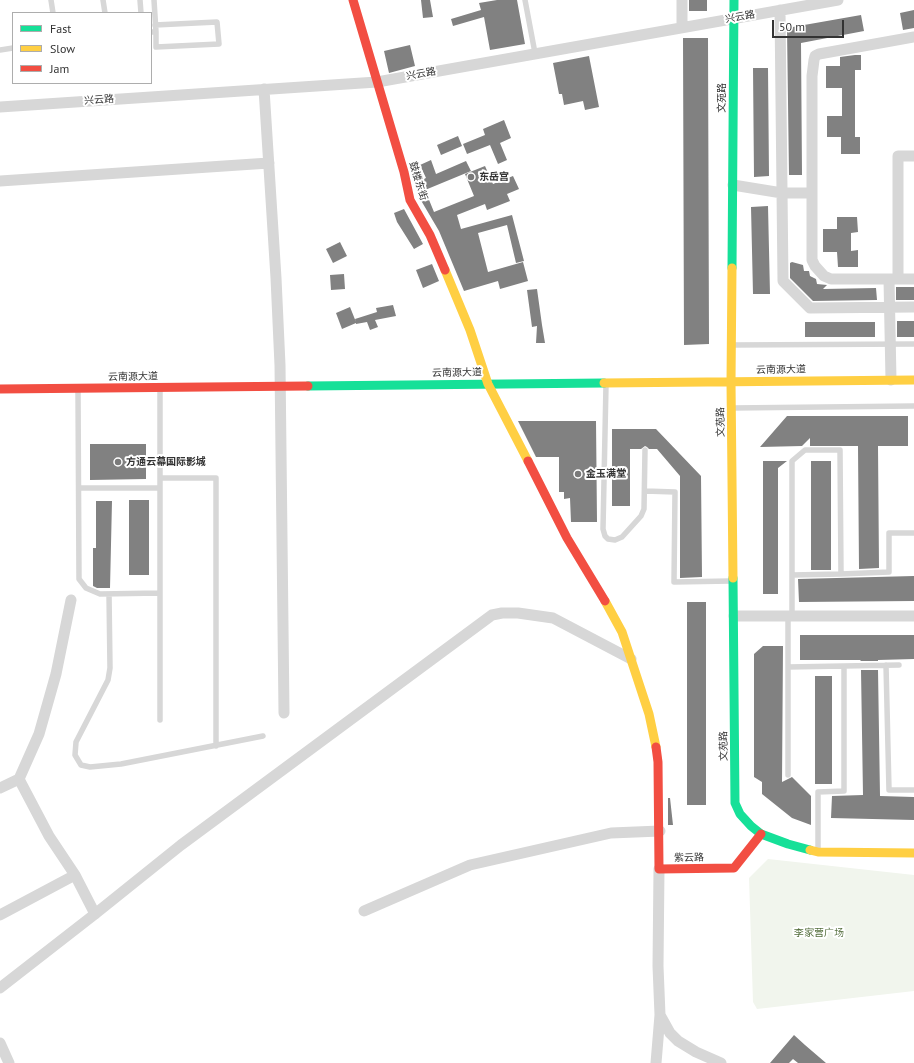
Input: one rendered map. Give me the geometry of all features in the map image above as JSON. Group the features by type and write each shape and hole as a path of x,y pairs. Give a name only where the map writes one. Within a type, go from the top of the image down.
{"street":[{"name":"鼓楼东街","path":"353,0 376,82 404,172 410,200 430,235 470,330 488,384 567,538 614,616 622,632 631,659"},
{"path":"682,0 682,27"},
{"name":"文苑路","path":"734,0 731,382 736,803 740,814 761,834"},
{"name":"兴云路","path":"0,107 376,82 838,0"},
{"path":"780,10 782,281 810,308 914,307"},
{"path":"914,37 826,51 816,56 812,71 812,260 814,266 824,276 831,279 914,279"},
{"path":"264,89 276,278 280,386 284,713"},
{"path":"890,380 890,307 894,279 898,156 914,156"},
{"path":"0,181 269,163"},
{"path":"733,185 782,192 812,193"},
{"name":"云南源大道","path":"0,389 914,380"},
{"path":"0,788 19,779 40,734 56,674 71,600"},
{"path":"0,988 181,846 492,615 502,613 518,613 553,618 631,659"},
{"path":"734,616 914,616"},
{"name":"紫云路","path":"631,659 649,714 658,762 660,831 659,869 734,868 761,834"},
{"path":"19,779 49,836 75,875 96,914"},
{"path":"364,911 470,865 611,833 660,831"},
{"path":"761,834 788,844 818,852 914,853"},
{"path":"656,1063 660,1015 658,966 659,869"},
{"path":"0,915 75,875"},
{"path":"660,1015 670,1033 678,1041 696,1052 721,1063"},
{"path":"0,1043 9,1063"}],"lane":[{"path":"51,0 53,12"},
{"path":"103,0 105,12"},
{"path":"140,0 140,12"},
{"path":"154,0 154,30 156,47 219,44 217,22 154,30"},
{"path":"525,0 535,53"},
{"path":"0,50 12,48"},
{"path":"732,345 914,344"},
{"path":"606,383 603,529 604,534 608,539 615,540 622,537 641,516 644,509 645,450"},
{"path":"160,387 160,720"},
{"path":"78,388 79,579 83,585 100,594 160,593"},
{"path":"732,408 914,406"},
{"path":"788,775 788,667 792,575 792,460 805,450 840,450 841,574"},
{"path":"160,478 216,478 216,746"},
{"path":"78,488 160,488"},
{"path":"645,491 675,492 674,582 733,581"},
{"path":"792,575 889,572 889,533 914,533"},
{"path":"109,594 110,668 108,680 76,742 76,755 81,765 90,767 121,764 263,736"},
{"path":"886,665 889,790 914,790"},
{"path":"788,667 898,665"},
{"path":"818,852 818,792 844,791 844,666"}],"green space":[{"name":"李家营广场","path":"768,859 914,875 914,991 757,1009 753,1002 749,878"}],"building":[{"path":"421,0 430,0 433,17 423,18"},
{"path":"497,0 517,0 525,44 490,50 484,17 453,26 451,19 481,10 479,3"},
{"path":"689,0 707,0 707,11 689,11"},
{"path":"914,10 914,28 903,30 900,13"},
{"path":"861,15 864,31 801,43 802,175 789,175 787,28"},
{"path":"683,38 708,38 709,344 684,345"},
{"path":"410,45 415,66 389,73 384,51"},
{"path":"861,55 861,70 855,70 855,137 860,137 860,154 841,154 841,137 827,137 827,116 842,116 842,88 826,88 826,66 840,66 840,57"},
{"path":"589,56 599,107 585,110 583,101 564,105 562,94 559,94 553,63"},
{"path":"753,68 768,68 769,176 754,177"},
{"path":"504,120 511,138 500,143 507,160 498,164 490,145 467,154 463,144 485,135 483,129"},
{"path":"458,136 462,146 441,155 437,145"},
{"path":"431,160 436,174 466,161 471,171 425,190 434,212 474,196 465,174 485,166 493,184 513,176 519,189 507,194 510,201 487,210 485,204 457,215 461,229 512,215 524,261 516,263 507,225 478,233 488,272 523,262 528,281 500,289 498,281 464,291 439,231 419,197 416,182 426,178 420,165"},
{"path":"768,206 770,294 753,294 751,207"},
{"path":"404,209 423,244 414,249 397,222 394,213"},
{"path":"837,217 857,217 858,232 851,233 851,251 858,250 858,267 838,267 837,252 823,252 823,229 837,229"},
{"path":"340,242 347,256 333,263 326,249"},
{"path":"792,262 803,265 804,271 809,271 810,276 816,279 817,284 827,285 823,289 876,288 877,300 813,301 790,278 790,263"},
{"path":"432,264 439,281 423,288 416,270"},
{"path":"344,274 345,289 331,290 330,275"},
{"path":"896,287 914,287 914,300 896,300"},
{"path":"537,289 545,343 536,343 537,326 532,327 527,290"},
{"path":"393,305 396,316 375,320 378,327 370,330 367,322 356,323 342,329 336,313 350,307 356,322 355,319 377,312 376,308"},
{"path":"897,321 914,321 914,337 897,337"},
{"path":"805,322 875,322 875,337 805,337"},
{"path":"787,416 908,416 908,446 878,446 879,568 859,569 858,446 810,446 810,438 802,446 760,447"},
{"name":"金玉满堂","path":"518,421 596,421 597,522 571,522 570,498 564,499 564,492 559,492 559,457 536,457"},
{"path":"612,429 656,429 701,476 702,577 680,578 680,476 657,449 649,449 645,446 641,449 630,449 630,506 612,506"},
{"name":"方通云幕国际影城","path":"90,444 146,444 146,479 90,480"},
{"path":"763,461 787,461 778,468 778,594 763,594"},
{"path":"811,461 831,461 831,570 811,570"},
{"path":"129,500 149,500 149,575 129,575"},
{"path":"96,501 112,501 110,588 97,588 93,586 93,548 96,548"},
{"path":"914,576 914,601 799,602 798,579"},
{"path":"687,602 706,602 706,805 687,805"},
{"path":"800,635 914,635 914,659 878,661 800,660"},
{"path":"763,646 783,646 782,782 792,777 811,796 811,825 792,818 762,794 762,782 754,777 754,654"},
{"path":"861,670 878,670 880,796 914,797 914,820 831,818 832,796 863,795"},
{"path":"815,676 832,676 832,784 815,784"},
{"path":"668,798 670,798 673,825 668,825"},
{"path":"794,1035 826,1063 798,1063 793,1059 789,1063 770,1063"}],"traffic: fast":[{"path":"732,268 734,0"},
{"path":"308,386 604,383"},
{"path":"733,578 735,803 740,814 761,834 810,850"}],"traffic: slow":[{"path":"732,268 731,382 733,578"},
{"path":"445,270 470,330 488,384 528,461"},
{"path":"604,383 914,380"},
{"path":"605,601 622,632 649,714 656,747"},
{"path":"810,850 818,852 914,853"}],"traffic: jam":[{"path":"353,0 404,172 410,200 430,235 445,270"},
{"path":"0,389 308,386"},
{"path":"528,461 567,538 605,601"},
{"path":"656,747 658,762 659,869 734,868 761,834"}],"place":[{"name":"东岳宫","path":"471,177"},
{"name":"方通云幕国际影城","path":"118,462"},
{"name":"金玉满堂","path":"578,474"}]}
